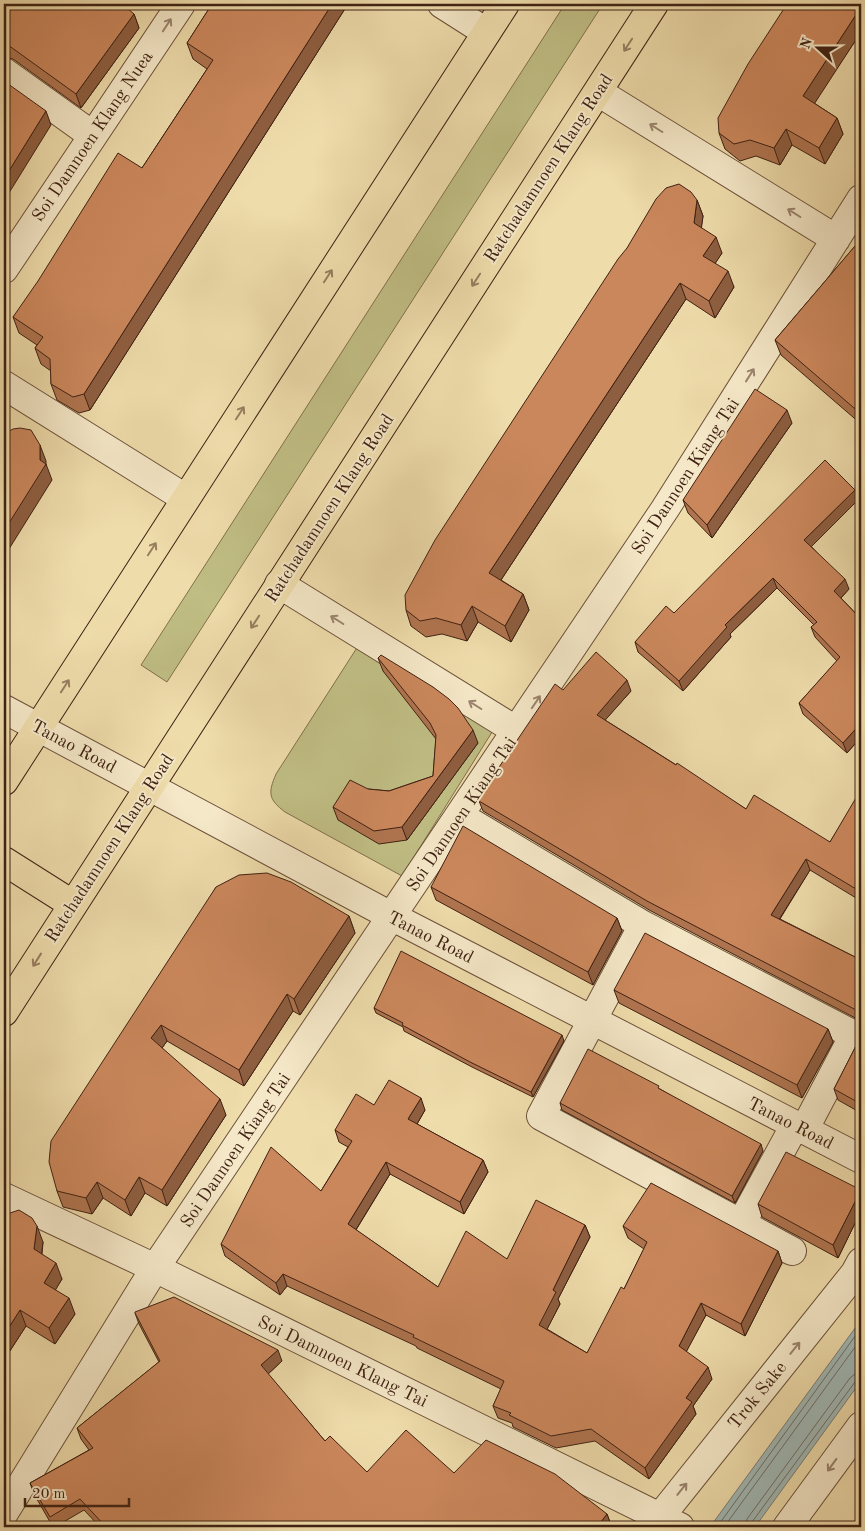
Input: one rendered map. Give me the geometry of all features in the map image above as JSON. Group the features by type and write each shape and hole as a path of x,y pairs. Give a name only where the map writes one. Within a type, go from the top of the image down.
{"main road":[{"path":"4,781 505,4"},
{"name":"Ratchadamnoen Klang Road","path":"4,1012 654,4"},
{"path":"4,862 72,904"}],"street":[{"name":"Soi Damnoen Klang Nuea","path":"4,269 181,4"},
{"path":"442,4 486,32"},
{"path":"4,72 92,135"},
{"path":"598,92 836,239"},
{"name":"Soi Dannoen Kiang Tai","path":"4,1513 155,1268 666,509 861,199"},
{"path":"4,385 185,498"},
{"path":"279,584 517,731"},
{"name":"Tanao Road","path":"4,709 393,917 861,1159"},
{"path":"460,816 643,925 854,1035 741,1224"},
{"path":"643,925 541,1116 792,1251"},
{"name":"Soi Damnoen Klang Tai","path":"4,1197 155,1268 664,1524"},
{"name":"Trok Sake","path":"664,1524 855,1273 861,1262"},
{"path":"787,1527 861,1426"}],"shaded area":[{"path":"565,4 603,4 167,682 141,665"},
{"path":"360,643 494,729 402,876 285,812 275,803 271,795 276,774"}],"water":[{"path":"861,1320 861,1381 755,1527 710,1527"}],"building":[{"path":"4,4 122,4 134,14 76,94 4,44"},
{"path":"212,4 332,4 84,394 73,397 51,384 50,359 35,348 43,337 13,317 38,281 118,153 142,168 213,60 187,43"},
{"path":"787,4 861,4 861,7 803,96 837,118 819,148 786,129 774,148 750,140 734,144 719,133 718,118 748,64"},
{"path":"4,81 46,111 4,179"},
{"path":"679,184 691,192 697,200 694,223 716,237 703,256 728,271 709,301 680,283 489,573 523,594 505,626 472,606 461,625 436,618 420,621 406,610 405,595 435,540 627,248 656,199 666,188"},
{"path":"861,239 861,414 775,340"},
{"path":"755,389 787,410 707,525 683,500"},
{"path":"13,429 31,430 40,445 40,460 46,464 4,531 4,434"},
{"path":"825,460 855,490 804,540 845,579 834,591 861,619 861,723 843,743 799,703 840,657 811,627 817,622 773,578 725,625 727,627 679,681 635,642 666,606 674,613"},
{"path":"596,652 627,680 597,715 676,765 677,763 746,809 754,795 830,842 861,792 861,892 806,859 771,915 861,960 861,968 858,975 861,977 861,1014 647,901 479,801 487,785 555,684 563,690"},
{"path":"381,655 449,699 458,708 473,730 402,827 374,831 333,807 350,780 368,789 389,791 433,776 436,735 430,723 378,658"},
{"path":"463,826 617,918 588,972 431,887"},
{"path":"267,873 291,882 349,916 294,999 287,994 239,1070 161,1025 151,1038 220,1099 162,1190 139,1177 125,1200 97,1182 86,1198 57,1191 49,1162 51,1141 216,887 239,875"},
{"path":"645,933 828,1029 797,1085 614,990"},
{"path":"401,951 562,1035 531,1092 470,1062 374,1008"},
{"path":"861,1036 861,1104 834,1089"},
{"path":"588,1049 659,1086 658,1088 761,1144 732,1196 560,1103"},
{"path":"389,1080 421,1098 408,1119 483,1160 460,1202 386,1162 348,1224 438,1287 466,1231 507,1259 536,1200 585,1225 553,1290 556,1292 539,1325 587,1353 621,1287 624,1289 647,1242 623,1226 651,1183 778,1251 741,1324 701,1303 679,1346 708,1367 686,1398 692,1402 645,1468 591,1429 551,1436 509,1415 511,1413 493,1406 504,1381 413,1337 414,1335 283,1274 276,1283 221,1244 271,1147 321,1191 352,1141 335,1130 356,1094 374,1105"},
{"path":"786,1152 861,1190 833,1245 758,1204"},
{"path":"19,1210 32,1218 37,1226 34,1249 56,1263 44,1283 69,1298 49,1328 20,1310 4,1335 4,1218 7,1214"},
{"path":"174,1297 278,1350 261,1365 325,1441 330,1436 367,1472 406,1430 454,1473 486,1440 555,1474 607,1514 597,1527 106,1527 80,1499 50,1517 30,1483 93,1448 77,1428 160,1361 135,1312"}]}
